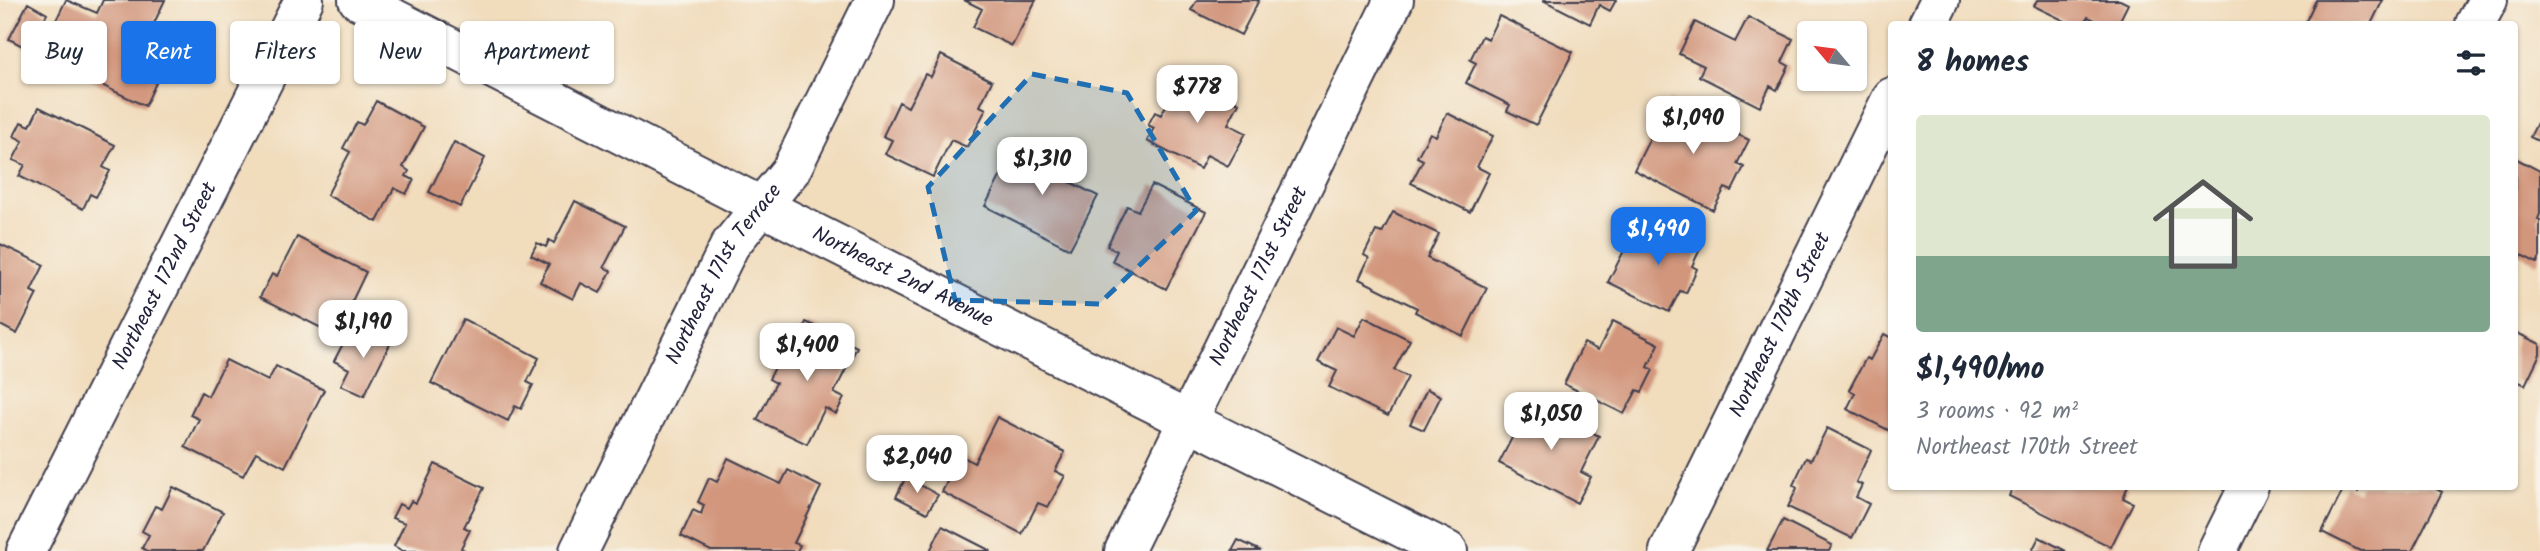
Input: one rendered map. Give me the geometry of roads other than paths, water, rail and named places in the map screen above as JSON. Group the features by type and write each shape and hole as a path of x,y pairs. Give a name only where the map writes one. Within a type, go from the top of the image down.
{"street":[{"name":"Northeast 172nd Street","path":"26,551 304,0"},
{"name":"Northeast 171st Terrace","path":"579,551 730,245 792,170 875,0"},
{"name":"Northeast 171st Street","path":"1124,551 1394,0"},
{"path":"1930,21 1940,0"},
{"path":"2477,21 2487,0"},
{"name":"Northeast 2nd Avenue","path":"364,1 763,206 1448,551"},
{"name":"Northeast 170th Street","path":"1669,551 1888,105"},
{"path":"2217,551 2247,490"}]}
